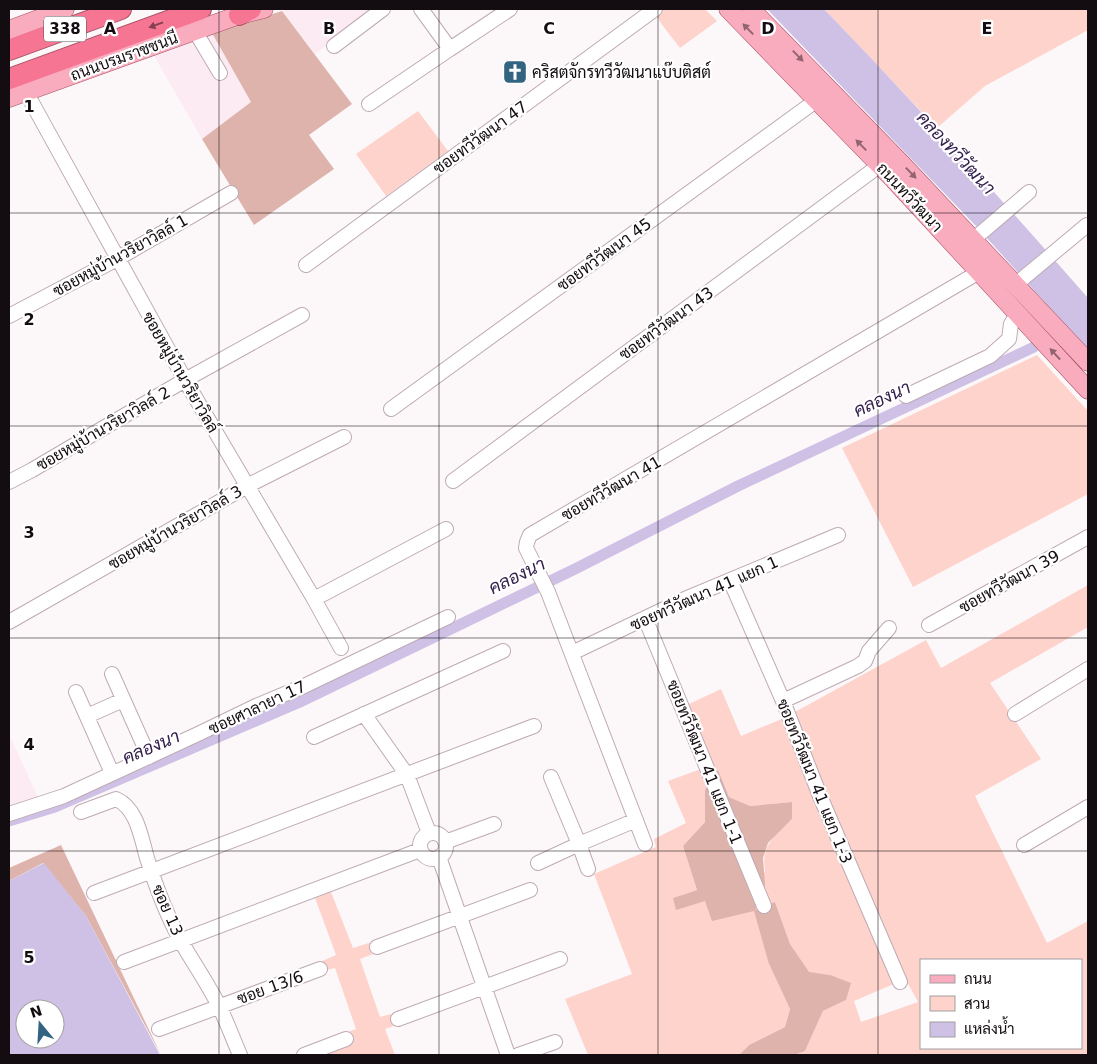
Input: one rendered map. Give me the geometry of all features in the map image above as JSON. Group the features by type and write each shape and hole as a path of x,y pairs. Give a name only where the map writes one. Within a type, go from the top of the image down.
{"highway":[{"name":"338","path":"9,50 121,9"},
{"name":"ถนนบรมราชชนนี","path":"9,79 201,9"}],"main road":[{"name":"338","path":"9,30 65,9"},
{"name":"ถนนบรมราชชนนี","path":"9,98 245,12 264,9"},
{"name":"ถนนทวีวัฒนา","path":"728,9 880,165 1088,390"},
{"name":"ถนนทวีวัฒนา","path":"752,9 978,235 1020,281 1088,362"}],"street":[{"path":"334,46 383,9"},
{"path":"421,9 450,49"},
{"path":"369,104 510,9"},
{"name":"ซอยทวีวัฒนา 47","path":"306,265 655,9"},
{"path":"195,31 220,73"},
{"name":"ซอยหมู่บ้านวริยาวิลล์","path":"26,92 185,380 314,599 340,648"},
{"name":"ซอยทวีวัฒนา 45","path":"391,409 817,100"},
{"name":"ซอยทวีวัฒนา 43","path":"453,481 880,165"},
{"path":"978,235 1029,192"},
{"name":"ซอยหมู่บ้านวริยาวิลล์ 1","path":"9,316 117,259 231,193"},
{"path":"1020,281 1087,225"},
{"name":"ซอยทวีวัฒนา 41","path":"645,844 548,592 526,548 530,535 979,272"},
{"path":"906,396 997,351 1009,340 1011,324 1018,313"},
{"name":"ซอยหมู่บ้านวริยาวิลล์ 2","path":"9,482 302,315"},
{"name":"ซอยหมู่บ้านวริยาวิลล์ 3","path":"9,622 247,486 344,437"},
{"path":"314,599 446,529"},
{"name":"ซอยทวีวัฒนา 41 แยก 1","path":"572,653 685,599 838,535"},
{"name":"ซอยทวีวัฒนา 39","path":"929,625 1088,537"},
{"name":"ซอยทวีวัฒนา 41 แยก 1-3","path":"730,580 783,701 820,796 900,982"},
{"name":"ซอยศาลายา 17","path":"9,814 64,796 256,706 304,686 448,617"},
{"name":"ซอยทวีวัฒนา 41 แยก 1-1","path":"645,618 764,906"},
{"path":"783,701 864,662 869,651 889,628"},
{"path":"314,737 503,651"},
{"path":"1015,714 1088,669"},
{"path":"112,674 149,757"},
{"path":"76,692 112,773"},
{"path":"87,716 123,700"},
{"path":"364,714 407,775 429,833"},
{"path":"94,893 534,726"},
{"path":"552,777 580,844 588,869"},
{"name":"ซอย 13","path":"81,812 116,799 124,803 132,813 163,904 219,1006 240,1055"},
{"path":"1024,845 1088,807"},
{"path":"538,863 636,820"},
{"path":"445,842 494,824"},
{"path":"429,833 437,833 445,842 445,850 439,857 426,857 420,850 420,842 429,833"},
{"path":"124,962 420,850"},
{"path":"439,857 508,1055"},
{"path":"376,947 530,890"},
{"path":"398,1019 560,959"},
{"name":"ซอย 13/6","path":"159,1029 320,969"},
{"path":"304,1055 346,1039"},
{"path":"518,1055 555,1042"}],"shaded area":[{"path":"288,9 373,9 315,54 282,11"},
{"path":"282,11 352,104 309,135 334,169 254,225 202,139 251,102 212,33"},
{"path":"212,33 251,102 202,139 154,56"},
{"path":"9,734 38,797 9,806"},
{"path":"718,770 729,797 750,806 792,802 792,819 768,843 763,858 765,885 755,910 775,902 790,944 809,972 830,975 851,983 846,1000 823,1011 805,1051 794,1055 739,1055 749,1045 785,1027 790,1009 769,964 754,911 712,921 705,901 676,910 673,898 697,890 683,846 705,822 705,790"},
{"path":"61,845 161,1055 86,916 43,863 9,881 9,868"}],"green space":[{"path":"652,9 705,9 717,21 680,48"},
{"path":"824,9 1088,9 1088,30 985,86 937,128"},
{"path":"418,111 448,151 386,196 356,154"},
{"path":"1037,355 1088,411 1088,494 913,587 842,448"},
{"path":"1088,585 1088,627 990,683 1041,759 975,796 1047,943 1088,921 1088,1055 794,1055 805,1051 823,1011 846,1000 830,975 809,973 790,944 775,902 769,964 790,1009 785,1027 749,1045 739,1055 588,1055 565,999 632,974 594,874 656,847 654,839 686,823 668,781 701,769 687,705 721,689 741,736 784,718 926,640 941,668","holes":["718,771 729,797 750,806 792,802 792,819 774,836 767,848 764,862 765,872 673,898 697,890 683,846 705,822 705,790","906,980 918,1002 861,1022 854,1001"]},
{"path":"331,892 353,948 372,942 376,953 360,959 380,1017 391,1014 397,1025 385,1029 395,1055 326,1055 345,1033 356,1029 335,968 323,971 320,962 336,955 315,898"}],"water":[{"name":"คลองทวีวัฒนา","path":"767,9 824,9 892,80 1088,298 1088,350 976,226"},
{"path":"44,863 86,916 160,1055 9,1055 9,881"}],"waterway":[{"name":"คลองนา","path":"9,821 55,807 300,702 575,569 738,486 1034,347"}],"place":[{"name":"คริสตจักรทวีวัฒนาแบ๊บติสต์","path":"515,72"}]}
